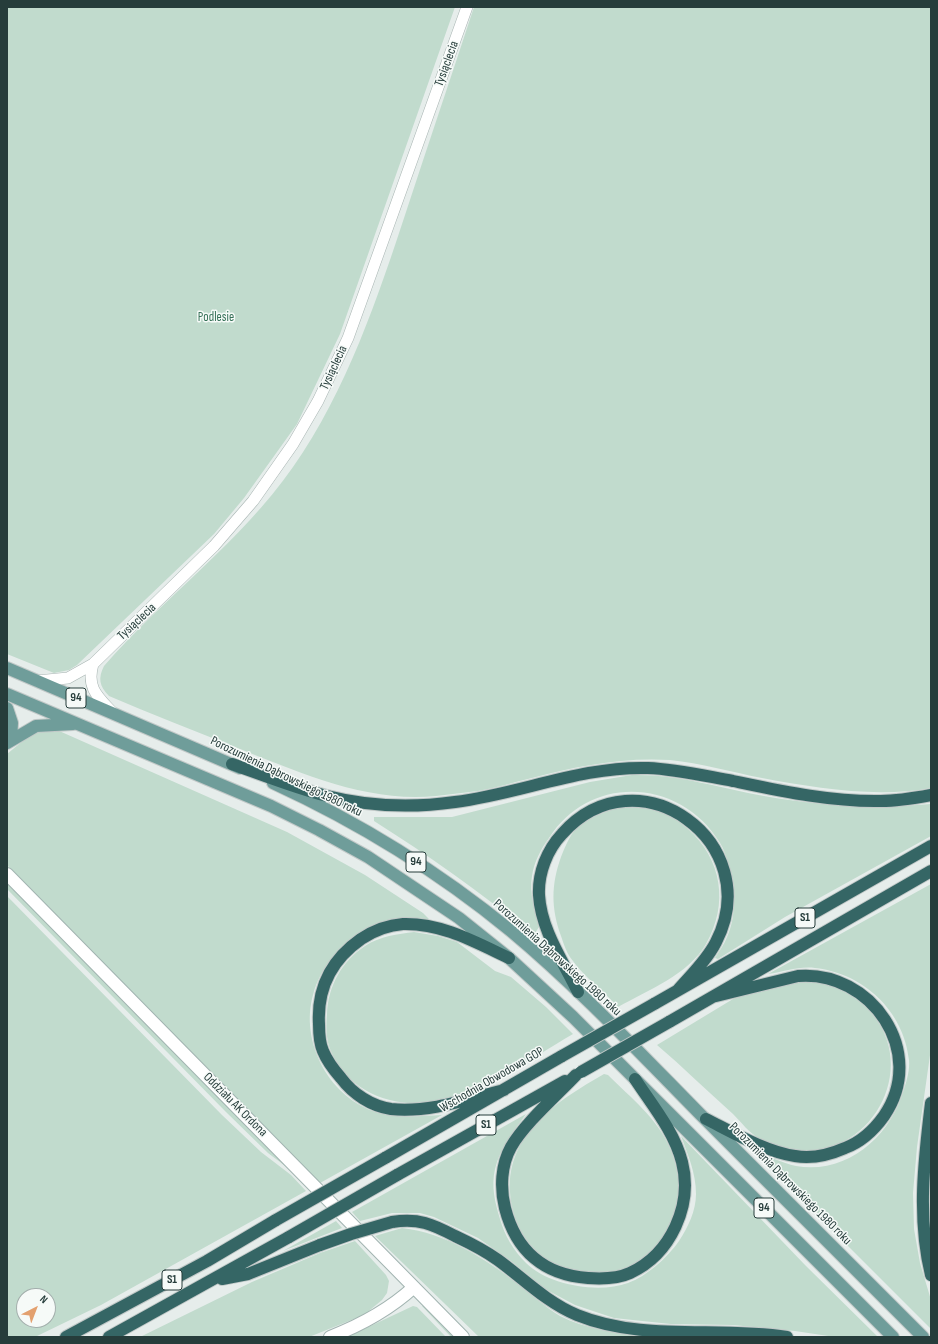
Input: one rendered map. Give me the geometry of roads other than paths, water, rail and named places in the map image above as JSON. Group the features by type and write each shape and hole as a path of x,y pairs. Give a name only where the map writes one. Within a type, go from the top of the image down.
{"highway":[{"path":"232,764 326,796 398,805 455,802 488,796 573,775 614,768 650,768 679,771 829,798 882,802 931,795"},
{"path":"578,992 545,925 541,909 539,883 546,858 552,847 565,830 589,811 619,801 633,800 660,805 691,821 707,838 714,849 725,875 727,891 722,927 715,944 705,959 678,990"},
{"name":"Wschodnia Obwodowa GOP","path":"66,1337 207,1261 562,1056 931,846"},
{"name":"S1","path":"109,1337 669,1022 931,871"},
{"path":"504,1090 443,1106 412,1109 391,1109 376,1105 354,1092 334,1070 323,1051 319,1033 318,1017 319,999 324,981 334,964 353,945 368,935 387,927 402,924 437,928 461,936 509,958"},
{"path":"706,1119 784,1154 808,1157 818,1156 853,1145 874,1129 893,1102 899,1077 898,1054 891,1029 875,1006 853,988 842,982 826,977 811,975 798,976 712,997"},
{"path":"578,1073 525,1128 511,1146 504,1162 502,1182 503,1200 513,1232 522,1246 532,1257 556,1272 582,1278 612,1278 629,1273 642,1266 664,1245 672,1235 679,1223 684,1205 685,1177 676,1144 634,1078"},
{"path":"931,1103 924,1164 922,1213 925,1246 931,1275"},
{"path":"211,1281 248,1274 351,1234 392,1222 414,1220 434,1225 485,1251 555,1304 596,1321 677,1332 752,1333 787,1337"}],"main road":[{"name":"Porozumienia Dąbrowskiego 1980 roku","path":"7,668 232,764 277,785 358,827 416,862 463,894 511,932 578,992 923,1337"},
{"name":"94","path":"7,694 271,806 368,856 459,918 509,958 573,1017 893,1337"},
{"path":"7,708 12,723 9,741"},
{"path":"9,741 36,726 79,724"}],"street":[{"name":"Tysiąclecia","path":"37,681 68,678 93,664 186,575 235,522 269,480 305,425 331,375 351,331 467,7"},
{"path":"93,664 90,681 92,688 114,714"},
{"name":"Oddziału AK Ordona","path":"7,874 463,1337"},
{"path":"330,1337 376,1316 397,1302 414,1287"}],"park label":[{"name":"Podlesie","path":"216,318"}]}
